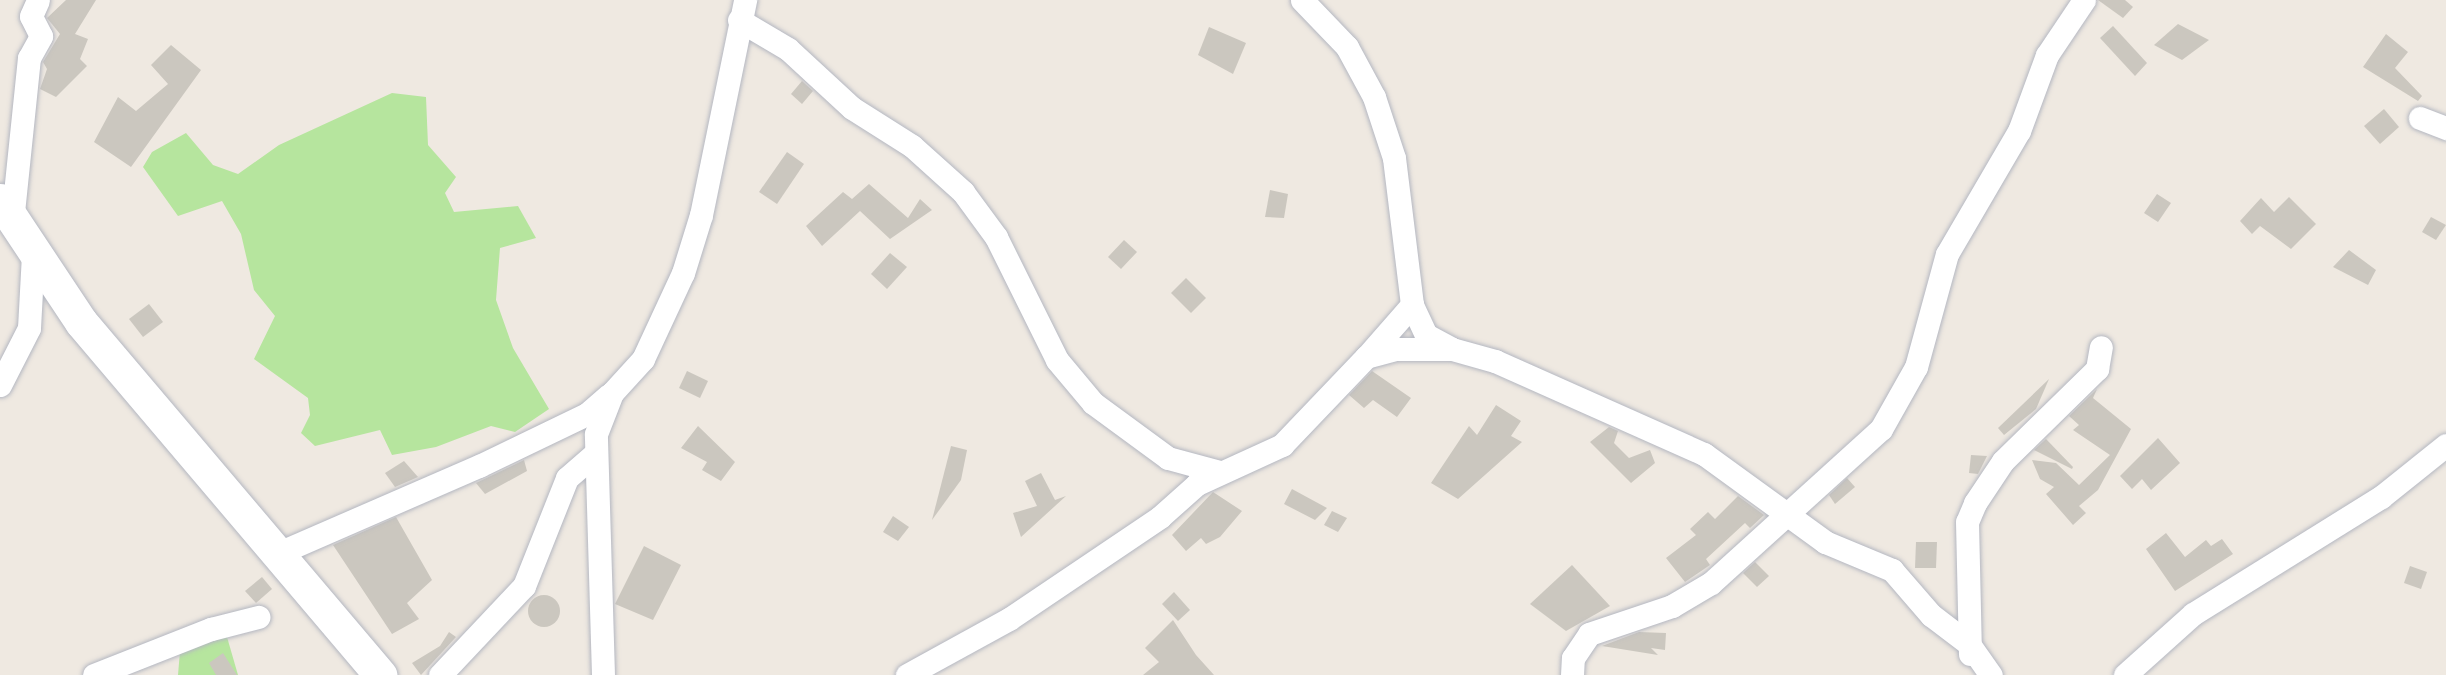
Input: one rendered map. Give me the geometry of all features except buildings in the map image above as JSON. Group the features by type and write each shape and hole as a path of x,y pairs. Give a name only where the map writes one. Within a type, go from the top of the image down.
{"street":[{"path":"38,0 32,16 41,36 29,58 6,211 33,255 132,385 281,552 380,675"},
{"path":"1302,0 1347,47 1374,97 1394,158 1412,305 1426,335 1452,349 1656,428 1788,512 1825,542 1892,570 1931,615 1969,644 1991,675"},
{"path":"1572,675 1573,658 1589,634 1691,596 1788,512 1850,464 1902,396 1947,254 2019,131 2047,55 2084,0"},
{"path":"281,552 479,467 587,414 612,393 643,359 683,273 714,162 742,10 852,108 912,146 963,192 996,237 1058,360 1093,403 1168,458 1220,472"},
{"path":"2420,118 2446,128"},
{"path":"0,384 29,328 33,255"},
{"path":"907,675 1009,618 1220,472 1282,445 1412,305"},
{"path":"1971,675 1967,522 1975,503 2003,461 2097,369 2101,347"},
{"path":"1366,357 1395,349 1452,349"},
{"path":"603,675 595,454 612,393"},
{"path":"2126,675 2193,614 2285,562 2419,468 2446,445"},
{"path":"440,675 524,586 567,478 595,454"},
{"path":"2419,468 2446,464"},
{"path":"94,675 211,629 258,617"}],"green space":[{"path":"392,93 426,97 428,145 456,177 445,193 454,212 518,206 536,238 500,248 496,300 513,348 549,409 515,432 491,426 436,447 392,455 380,430 315,446 301,433 310,415 308,398 254,359 275,316 254,290 241,234 222,201 178,216 143,167 152,152 186,133 213,165 238,174 279,145"},
{"path":"227,637 238,675 178,675 180,651"}]}
